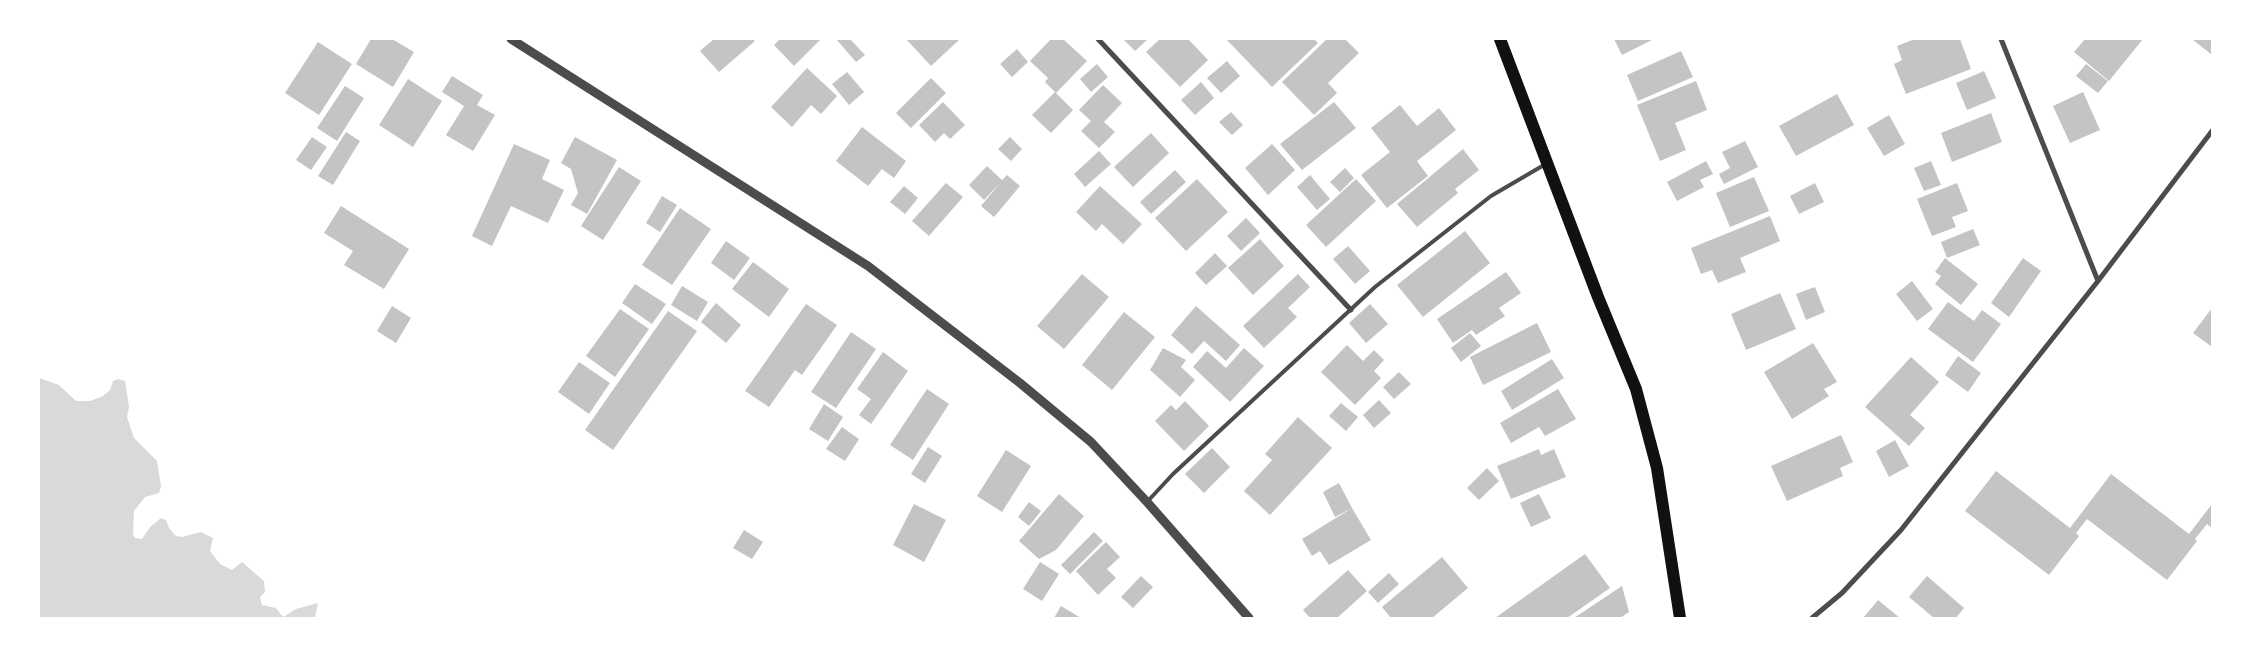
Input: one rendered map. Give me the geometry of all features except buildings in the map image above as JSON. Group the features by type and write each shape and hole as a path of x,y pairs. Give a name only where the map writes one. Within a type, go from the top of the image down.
{"main road":[{"path":"1500,39 1598,297 1636,389 1657,468 1680,618"}],"street":[{"path":"511,39 868,266 1020,383 1091,442 1147,502 1249,618"},
{"path":"1098,39 1350,310"},
{"path":"2001,39 2098,281"},
{"path":"1812,618 1842,593 1901,530 2098,281 2212,131"}],"lane":[{"path":"1147,502 1173,474 1308,346 1375,287 1491,196 1548,162"}],"shaded area":[{"path":"39,378 59,385 76,401 90,401 103,396 110,390 113,381 118,379 125,381 129,407 127,417 134,438 157,461 161,486 159,493 145,497 134,511 133,534 135,538 142,539 150,527 161,518 166,520 169,528 176,536 182,537 201,532 213,538 210,551 220,564 232,570 242,562 264,581 265,592 260,597 262,605 276,608 283,617 296,609 318,603 315,618 39,618"}]}
